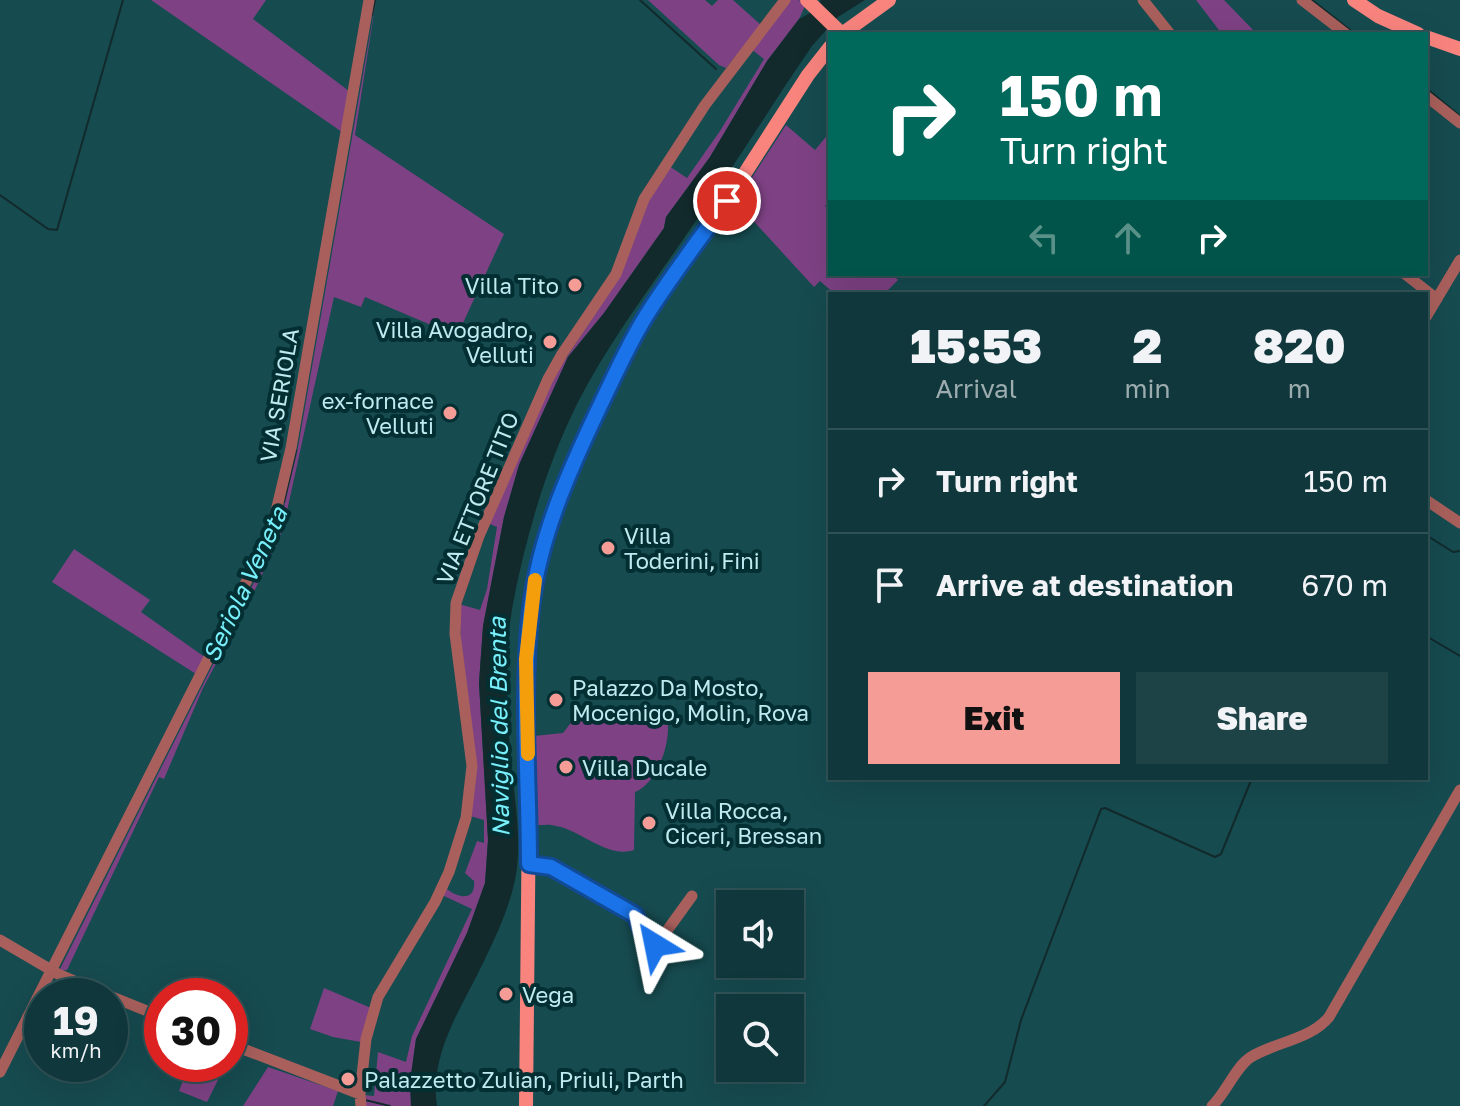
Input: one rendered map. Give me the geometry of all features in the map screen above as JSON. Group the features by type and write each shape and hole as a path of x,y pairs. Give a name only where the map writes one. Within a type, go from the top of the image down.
{"main road":[{"path":"810,3 839,31 889,0"},
{"path":"1354,0 1378,16 1414,32"},
{"path":"1428,38 1460,49"},
{"path":"526,1106 529,864 526,681 530,620 541,556 564,488 611,382 648,313 828,50"}],"street":[{"name":"VIA SERIOLA","path":"0,1072 54,972 248,579 279,505 369,0"},
{"name":"VIA ETTORE TITO","path":"361,1100 366,1039 378,997 435,902 449,872 466,818 472,766 455,634 456,603 479,536 548,379 616,274 644,199 714,92 785,0"},
{"path":"1143,0 1168,32"},
{"path":"1302,0 1343,32"},
{"path":"1428,98 1460,123"},
{"path":"1428,314 1460,260"},
{"path":"1408,276 1437,299"},
{"path":"1428,501 1460,523"},
{"path":"1212,1106 1226,1092 1250,1057 1317,1028 1329,1017 1460,790"},
{"path":"529,864 551,867 635,915 647,941 655,945 692,896"},
{"path":"0,940 68,978"},
{"path":"248,1052 361,1100"}],"shaded area":[{"path":"151,0 266,0 253,19 349,91 342,132"},
{"path":"376,0 355,135 504,234 457,336 365,297 361,307 334,297 283,529 253,594 203,688 164,779 159,777 67,970 59,971 250,591 279,527 297,453"},
{"path":"648,0 705,0 712,6 718,0 733,0 761,25 726,68"},
{"path":"789,0 799,0 805,6 799,19 767,61 710,157 666,217 664,228 604,313 568,357 519,465 504,517 483,626 479,683 488,840 485,883 467,933 416,1039 410,1082 411,1106 364,1106 363,1095 374,1096 378,1052 406,1062 412,1036 472,909 442,895 447,889 461,896 472,892 474,881 465,873 477,841 484,843 484,820 470,816 459,604 480,610 487,589 497,527 488,523 555,375 601,305 647,203 669,166 687,178 720,131 764,59 751,49"},
{"path":"1196,0 1224,0 1255,32 1220,32"},
{"path":"786,125 815,150 828,134 828,202 825,206 828,210 828,276 894,276 898,280 886,292 833,292 820,281 814,287 736,202"},
{"path":"74,549 150,600 141,612 206,658 196,674 52,582"},
{"path":"573,720 668,725 660,763 650,781 635,792 634,850 614,851 565,829 537,825 534,736 563,733"},
{"path":"324,988 371,1008 361,1042 310,1029"},
{"path":"268,1067 338,1091 333,1106 243,1106"},
{"path":"182,1082 217,1082 207,1102 179,1091"}],"water":[{"name":"Naviglio del Brenta","path":"821,0 865,0 838,17 812,46 626,322 578,402 546,477 517,583 508,650 507,710 518,840 515,880 498,930 443,1048 436,1086 437,1106 411,1106 410,1082 416,1039 467,933 485,883 488,840 479,683 483,626 504,517 519,465 568,357 604,313 664,228 666,217 710,157 767,61 799,19 812,12"}],"waterway":[{"path":"0,195 48,229 57,230 123,0"},
{"name":"Seriola Veneta","path":"372,15 375,0"},
{"path":"640,0 716,69"},
{"path":"1312,0 1352,32"},
{"path":"1428,90 1460,116"},
{"name":"Seriola Veneta","path":"284,502 296,450"},
{"path":"1428,536 1453,552 1460,551"},
{"path":"1428,637 1460,656"},
{"path":"984,1106 1005,1082 1021,1020 1101,809 1105,808 1215,857 1221,854 1251,780"},
{"path":"365,1100 390,1106"}],"slow traffic":[{"path":"528,754 526,659 535,580"}],"place":[{"name":"Villa Tito","path":"575,285"},
{"name":"Villa Avogadro, Velluti","path":"550,342"},
{"name":"ex-fornace Velluti","path":"450,413"},
{"name":"Villa Toderini, Fini","path":"608,548"},
{"name":"Palazzo Da Mosto, Mocenigo, Molin, Rova","path":"556,700"},
{"name":"Villa Ducale","path":"566,767"},
{"name":"Villa Rocca, Ciceri, Bressan","path":"649,823"},
{"name":"Vega","path":"506,994"},
{"name":"Palazzetto Zulian, Priuli, Parth","path":"348,1079"}],"route":[{"path":"655,945 647,941 635,915 551,867 529,864 526,659 531,608 541,556 578,453 629,345 727,201"}]}
